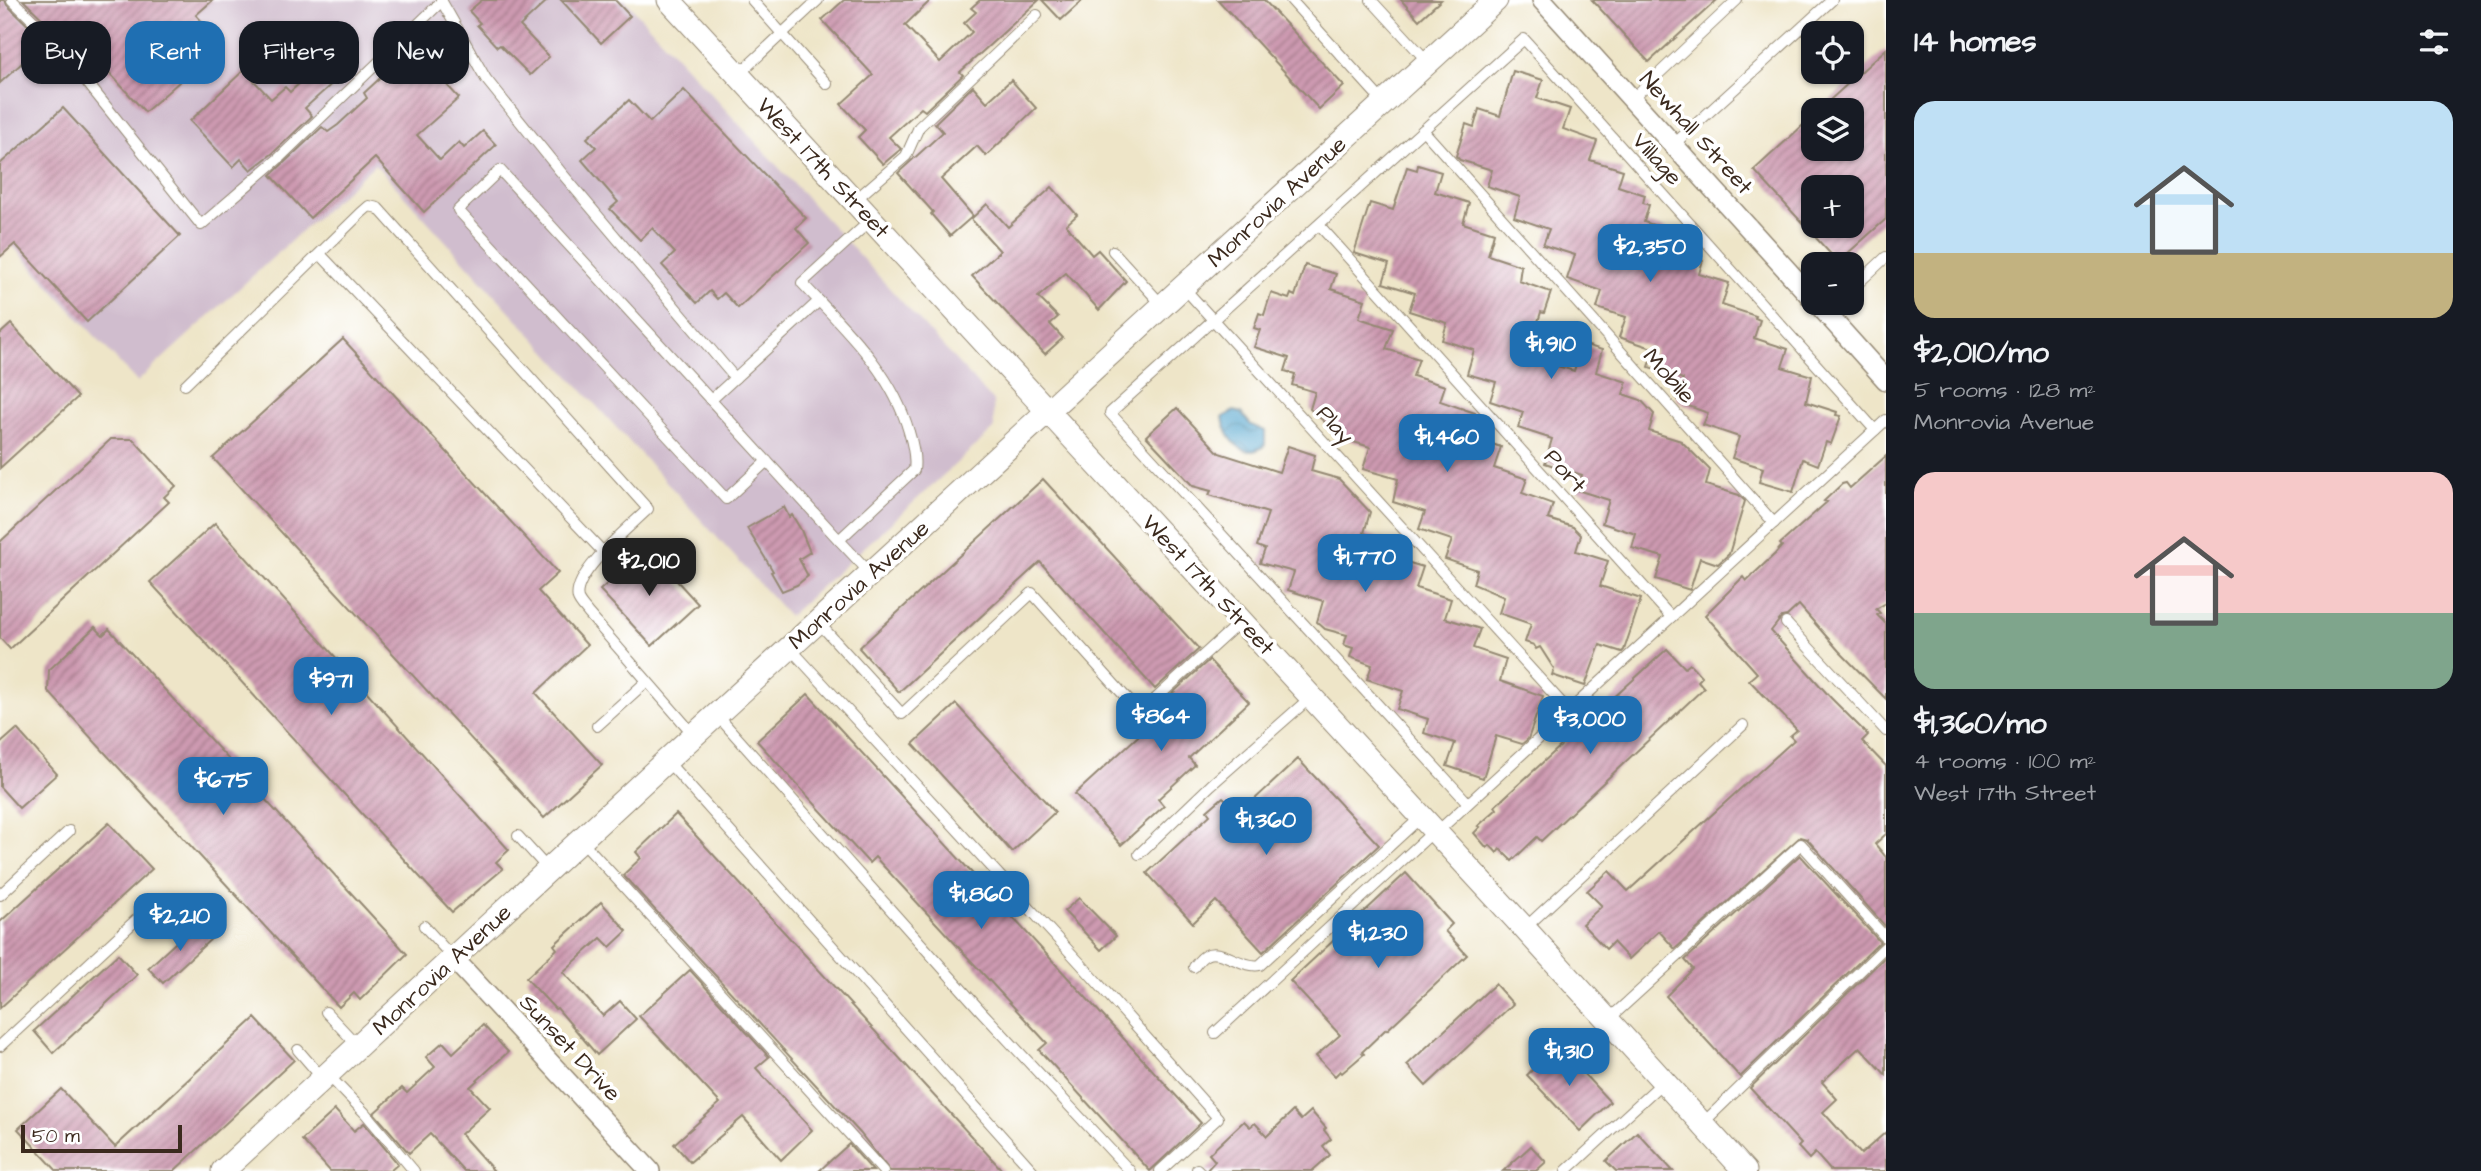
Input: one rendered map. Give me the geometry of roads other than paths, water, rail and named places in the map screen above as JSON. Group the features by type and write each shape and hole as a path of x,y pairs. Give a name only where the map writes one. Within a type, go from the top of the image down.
{"street":[{"name":"West 17th Street","path":"669,0 1431,826 1745,1171"},
{"name":"Monrovia Avenue","path":"223,1171 1496,0"},
{"name":"Newhall Street","path":"1542,0 1801,281"},
{"name":"Newhall Street","path":"1832,315 1886,380"},
{"name":"Sunset Drive","path":"454,959 650,1171"}],"lane":[{"path":"12,0 54,41 201,225 278,159 441,1 486,79 735,378"},
{"path":"752,0 827,84"},
{"path":"738,75 818,0"},
{"path":"1290,0 1384,103"},
{"path":"1371,0 1429,62"},
{"path":"1632,99 1737,0"},
{"path":"1674,145 1832,0"},
{"path":"854,201 906,156 919,127 1037,15"},
{"name":"Village","path":"1423,130 1524,39 1875,430"},
{"path":"1423,130 1110,413 1468,803"},
{"name":"Mobile","path":"1423,130 1774,523"},
{"path":"767,461 726,499 458,210 500,170 871,574"},
{"path":"185,386 369,206 378,208 649,509 585,574 579,586 578,599 694,735"},
{"path":"839,540 914,470 915,461 896,393 859,344 802,283 871,220"},
{"name":"Port","path":"1319,225 1671,617"},
{"path":"1113,251 1163,307"},
{"path":"320,254 604,553"},
{"path":"1864,278 1886,257"},
{"name":"Play","path":"1184,288 1569,711"},
{"path":"711,400 819,301"},
{"path":"1194,967 1206,955 1214,952 1251,966 1259,965 1431,826 1468,803 1886,420"},
{"path":"818,622 902,714 1032,593 1140,713 1242,621"},
{"path":"1786,623 1886,731"},
{"path":"790,648 1219,1118 1160,1171"},
{"path":"597,726 647,681"},
{"path":"1139,854 1211,785 1311,696"},
{"path":"716,715 981,1011 1130,1171"},
{"path":"1525,929 1742,725"},
{"path":"666,761 1033,1171"},
{"path":"1215,1032 1431,826"},
{"path":"0,895 69,831"},
{"path":"518,836 550,871"},
{"path":"582,841 883,1171"},
{"path":"1608,1020 1801,844 1886,938"},
{"path":"0,1046 136,920"},
{"path":"424,926 454,959"},
{"path":"1702,1124 1886,946"},
{"path":"327,1012 358,1047"},
{"path":"298,1051 374,1123 414,1171"},
{"path":"1566,1171 1664,1082"}],"water":[{"path":"1234,411 1241,413 1251,425 1265,431 1265,445 1250,451 1237,445 1227,432 1223,417"}]}
